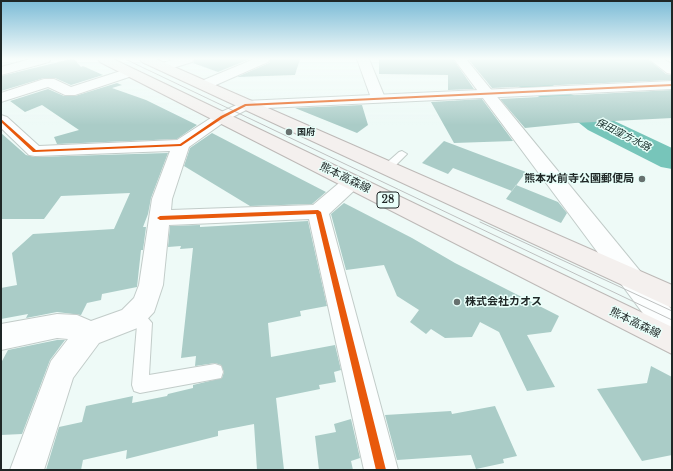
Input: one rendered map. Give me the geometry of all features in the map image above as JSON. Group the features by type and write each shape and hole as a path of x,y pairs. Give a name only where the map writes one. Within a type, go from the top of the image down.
{"main road":[{"name":"熊本高森線","path":"148,81 672,341"},
{"name":"28","path":"195,81 672,297"}],"street":[{"path":"1,98 49,82 70,92 103,81"},
{"path":"204,85 213,81"},
{"path":"371,81 378,98"},
{"path":"476,81 672,330"},
{"path":"1,120 35,151 181,145 222,117 245,104 672,85"},
{"path":"27,470 61,371 89,334 131,320 145,304 151,285 162,199 181,145"},
{"path":"160,218 318,212 352,182"},
{"path":"318,212 381,470"},
{"path":"1,337 57,326 77,327 89,334"}],"lane":[{"path":"386,168 402,154"},
{"path":"136,314 145,322 140,385 215,372"}],"building":[{"path":"1,81 34,81 1,91"},
{"path":"62,81 84,81 71,85"},
{"path":"448,81 468,81 474,89 448,90"},
{"path":"486,81 650,81 492,88"},
{"path":"117,83 122,85 112,88 146,100 197,125 177,139 57,144 54,137 79,130 42,105 25,112 10,101 48,89 64,96 75,96"},
{"path":"672,90 672,118 575,123 525,128 500,99"},
{"path":"482,99 513,141 454,143 431,102"},
{"path":"362,105 368,125 357,133 295,108"},
{"path":"1,133 26,155 35,157 168,153 151,198 148,214 143,227 146,227 143,250 141,250 137,287 102,294 101,300 87,303 81,315 57,312 26,318 28,314 1,319 1,288 17,285 12,253 33,234 114,229 130,193 61,196 44,219 1,219"},
{"path":"212,133 326,192 312,204 250,206 184,166 190,148"},
{"path":"444,141 526,172 512,191 453,168 448,174 422,163"},
{"path":"516,185 558,202 567,213 561,223 506,199"},
{"path":"344,203 412,238 455,263 559,316 551,332 527,335 555,387 527,391 499,332 480,322 472,337 445,338 431,329 426,334 410,322 419,310 397,296 384,265 346,270 331,214"},
{"path":"308,221 327,306 300,311 301,316 268,323 271,357 335,345 341,370 334,372 336,382 319,385 320,389 276,398 284,470 257,470 254,424 218,431 218,436 126,459 127,450 83,460 81,470 46,470 59,427 82,422 86,406 133,396 132,403 167,396 168,394 193,388 193,385 222,378 224,372 221,365 215,363 195,366 196,356 181,358 193,248 180,249 181,246 168,247 170,226 200,225 200,227"},
{"path":"57,340 65,340 50,360 22,434 1,435 1,363 8,350"},
{"path":"651,366 672,377 672,455 642,461 597,389 647,383"},
{"path":"495,406 517,456 503,459 504,463 476,469 471,455 397,460 385,415 451,411 452,414"},
{"path":"351,419 360,458 351,461 353,470 319,470 315,436 336,432 334,424"}],"waterway":[{"name":"保田窪方水路","path":"526,81 568,102 598,124 672,160"}],"tram line":[{"path":"171,81 672,320"},
{"path":"480,222 672,311"}],"cycle path":[{"path":"1,120 35,151 181,145 222,117 245,105 672,85"},
{"path":"160,218 318,212 381,470"}],"place":[{"name":"国府","path":"289,132"},
{"name":"熊本水前寺公園郵便局","path":"642,179"},
{"name":"株式会社カオス","path":"457,302"}]}
